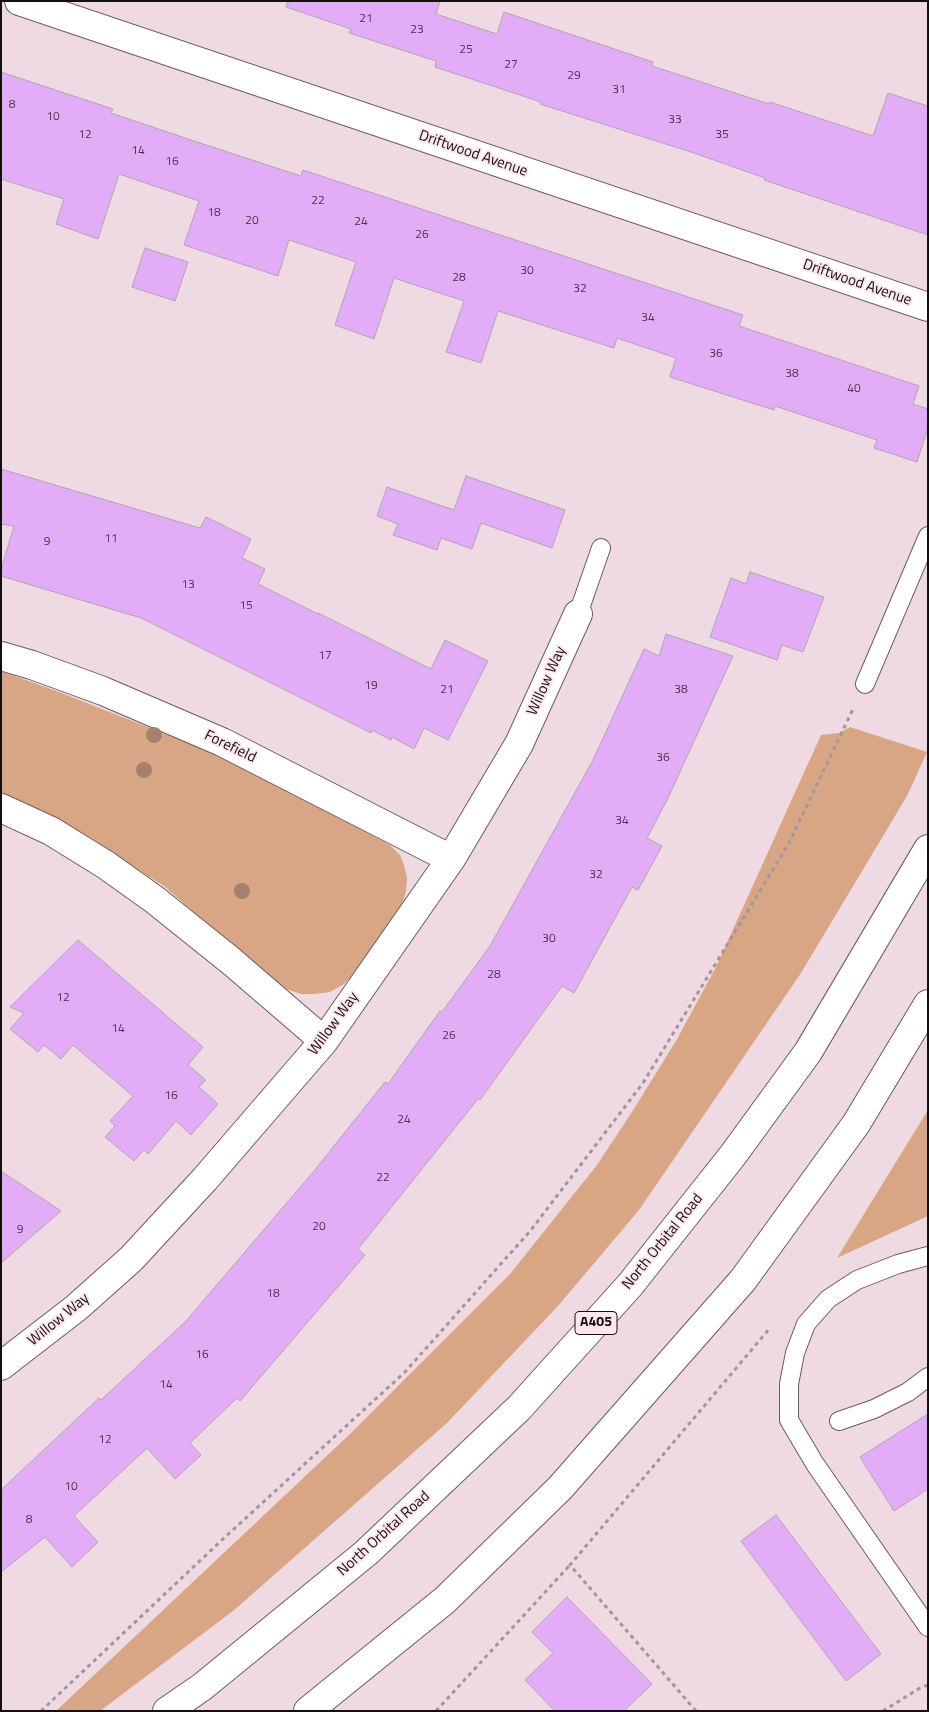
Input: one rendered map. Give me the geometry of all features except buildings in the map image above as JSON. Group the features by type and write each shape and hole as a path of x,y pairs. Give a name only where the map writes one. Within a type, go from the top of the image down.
{"main road":[{"name":"Driftwood Avenue","path":"19,1 928,307"},
{"name":"Willow Way","path":"1,1366 76,1308 131,1259 324,1042 451,859 519,744 578,614"},
{"name":"Forefield","path":"1,656 32,665 103,691 222,742 451,859"},
{"path":"1,808 51,831 106,865 155,900 230,961 324,1042"},
{"name":"North Orbital Road","path":"167,1711 202,1687 366,1553 518,1408 630,1285 732,1155 808,1052 928,849"},
{"path":"308,1711 445,1600 560,1488 730,1295 743,1280 856,1124 928,1004"}],"lane":[{"path":"865,684 928,536"},
{"path":"578,614 601,548"},
{"path":"928,1256 898,1264 857,1280 828,1299 806,1324 795,1353 788,1384 789,1420 815,1464 928,1627"},
{"path":"839,1421 874,1409 908,1392 928,1376"}],"path":[{"path":"41,1711 230,1533 406,1372 531,1230 642,1083 658,1058 789,843 865,684"},
{"path":"436,1711 570,1565 776,1321"},
{"path":"570,1565 696,1711"},
{"path":"882,1711 928,1685"}],"shaded area":[{"path":"1,671 216,754 390,845 400,855 404,865 407,878 406,892 401,907 357,970 344,984 330,992 301,994 280,987 164,886 56,818 1,792"},
{"path":"850,727 927,752 907,796 801,973 639,1210 558,1306 447,1423 233,1611 100,1711 56,1711 350,1434 510,1274 597,1165 676,1041 716,967 821,735 839,733"},
{"path":"928,1110 928,1216 837,1258"}]}
